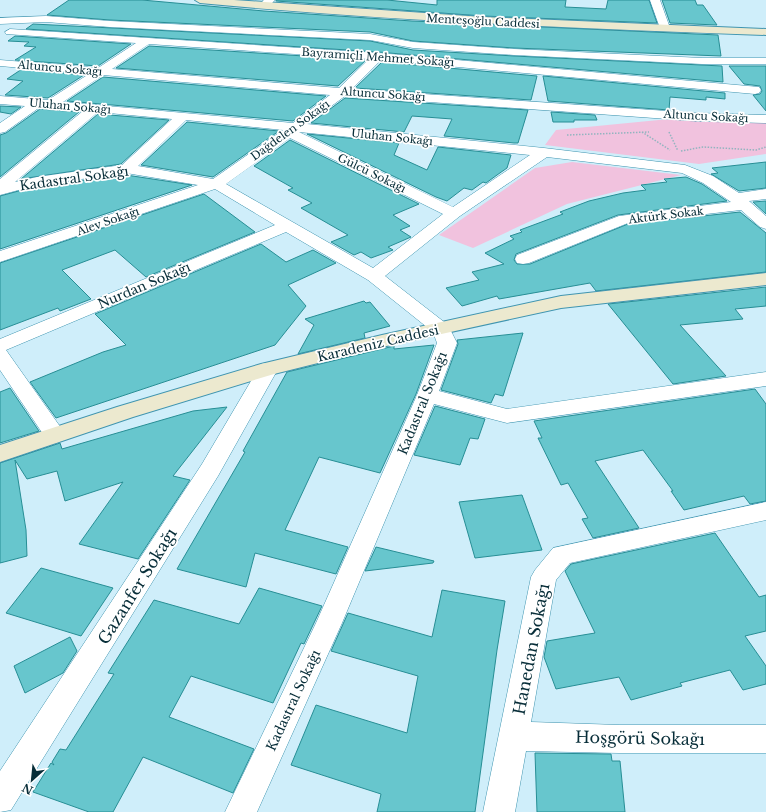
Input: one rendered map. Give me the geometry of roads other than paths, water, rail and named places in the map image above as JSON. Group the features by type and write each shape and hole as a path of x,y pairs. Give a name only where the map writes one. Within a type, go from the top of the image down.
{"street":[{"name":"Menteşoğlu Caddesi","path":"200,0 266,3 390,16 766,32"},
{"path":"655,0 665,28"},
{"path":"0,21 46,19 110,24 322,34 370,38 413,45 514,52 702,61 763,61 755,90 735,99"},
{"name":"Bayramiçli Mehmet Sokağı","path":"0,31 378,56 755,90"},
{"path":"0,129 100,71 147,41"},
{"name":"Dağdelen Sokağı","path":"216,184 292,130 342,92 378,56"},
{"name":"Altuncu Sokağı","path":"0,63 342,92 696,117 766,118"},
{"name":"Uluhan Sokağı","path":"0,100 183,116 292,130 544,152 685,169 707,177 740,201 766,224"},
{"path":"696,117 722,105"},
{"path":"0,188 94,109"},
{"path":"126,169 183,116"},
{"name":"Gülcü Sokağı","path":"292,130 454,214"},
{"path":"374,276 454,214 544,152"},
{"name":"Kadastral Sokağı","path":"0,188 37,181 126,169 159,173 216,184 374,276 441,329 447,342 427,395 329,623 241,812"},
{"name":"Alev Sokağı","path":"0,257 216,184"},
{"name":"Aktürk Sokak","path":"523,259 625,219 740,201 766,194"},
{"name":"Nurdan Sokağı","path":"0,346 288,225"},
{"name":"Karadeniz Caddesi","path":"0,454 55,435 268,369 382,341 561,302 766,280"},
{"path":"0,355 55,435"},
{"name":"Gazanfer Sokağı","path":"0,799 205,477 268,369"},
{"path":"427,395 507,416 766,379"},
{"name":"Hanedan Sokağı","path":"499,812 544,577 562,555 713,521 766,511"},
{"name":"Hoşgörü Sokağı","path":"514,736 619,739 766,739"}]}
